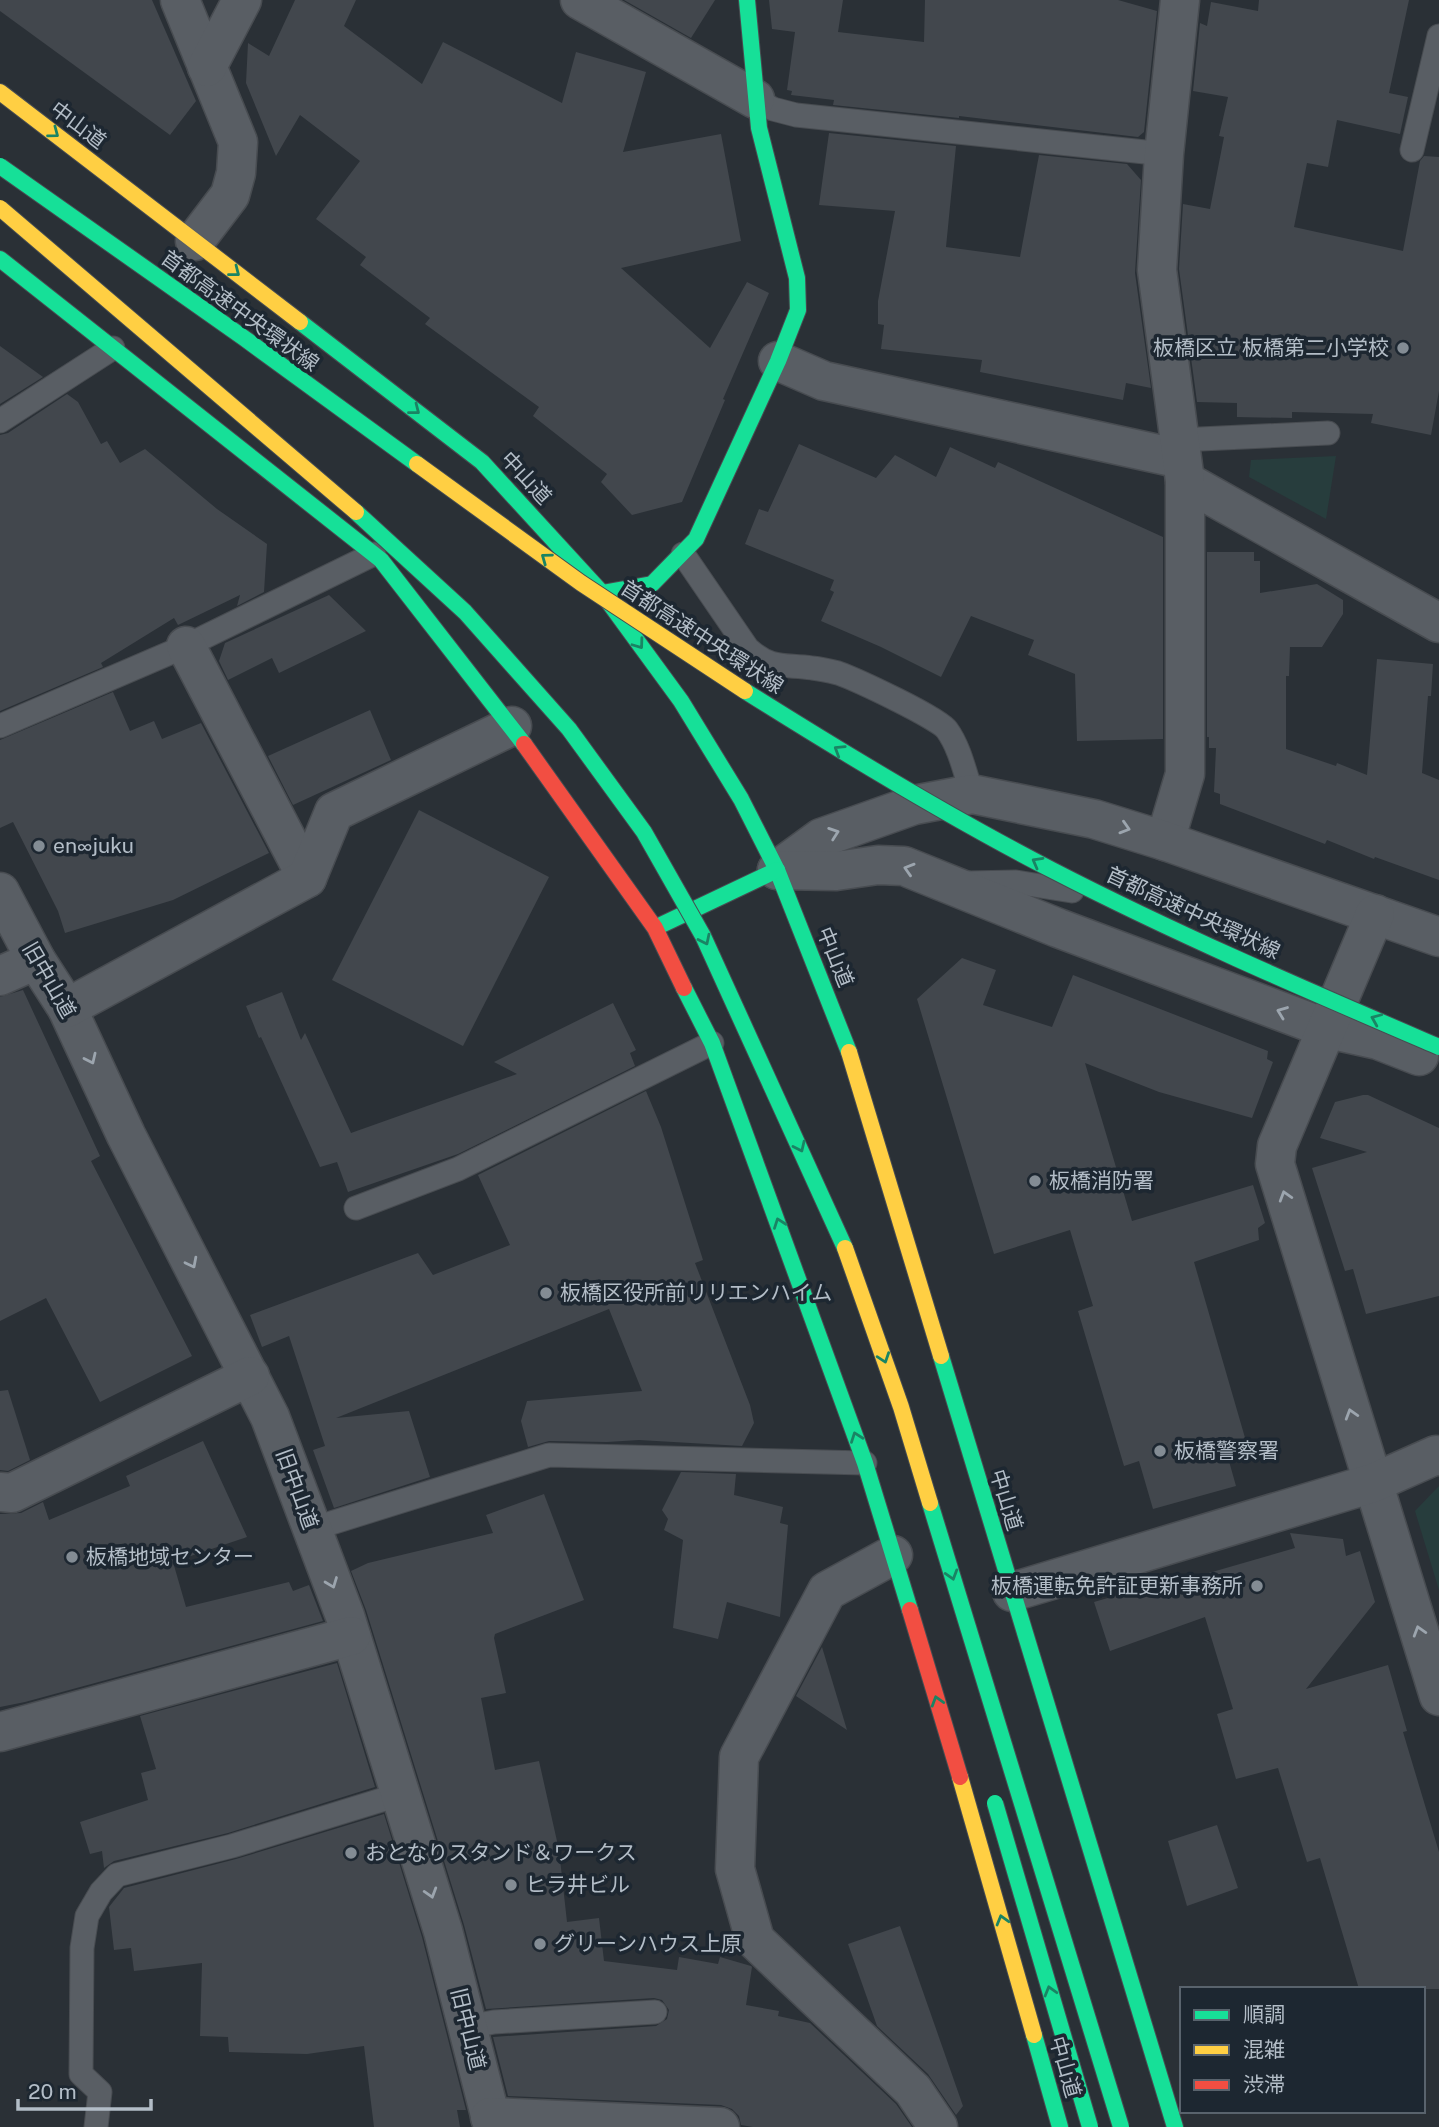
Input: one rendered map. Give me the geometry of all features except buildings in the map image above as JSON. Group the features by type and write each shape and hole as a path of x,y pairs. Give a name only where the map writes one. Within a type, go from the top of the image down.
{"main road":[{"path":"603,593 652,584 696,538 778,361 798,310 797,278 759,128 747,0"},
{"name":"中山道","path":"0,92 482,461 603,593 681,701 741,799 777,870 843,1033 1175,2127"},
{"name":"首都高速中央環状線","path":"0,152 477,488"},
{"name":"首都高速中央環状線","path":"0,166 244,338 581,583 738,687 855,760 1052,870 1266,971 1439,1046"},
{"path":"0,208 321,481 465,612 569,729 644,832 704,936 840,1234 905,1421 1121,2127"},
{"path":"0,216 316,480 456,612 554,726 572,747 648,860 694,950 763,1106"},
{"name":"中山道","path":"0,259 374,554 512,726 655,928 712,1043 865,1463 982,1848 1060,2127"},
{"name":"首都高速中央環状線","path":"499,503 644,604"},
{"path":"655,928 777,870"},
{"path":"1337,980 1362,991"},
{"path":"991,1793 1090,2127"}],"street":[{"path":"180,0 238,142 236,173 230,195 195,241"},
{"path":"207,67 242,0"},
{"path":"580,0 755,99"},
{"path":"1165,841 1185,774 1182,460 1157,270 1164,154 1180,0"},
{"path":"778,361 824,381 1182,460 1439,623"},
{"path":"186,646 307,878"},
{"path":"67,1008 307,878 334,813 512,726"},
{"path":"777,870 821,838 914,805 968,798 1094,819 1165,841 1439,937"},
{"path":"777,870 836,871 878,865 904,866 1328,1030 1378,1040 1439,1064"},
{"name":"旧中山道","path":"0,892 36,960 67,1008 126,1135 270,1418 351,1636 401,1794 443,1931 492,2122"},
{"path":"1375,914 1277,1146 1275,1164 1439,1696"},
{"path":"0,976 36,960"},
{"path":"0,1492 12,1493 250,1376"},
{"path":"1012,1592 1373,1483 1439,1456"},
{"path":"893,1555 827,1591 739,1757 735,1868 755,1940 913,2090 938,2127"},
{"path":"0,1732 351,1636"},
{"path":"492,2122 720,2127"}],"lane":[{"path":"1412,150 1439,36"},
{"path":"755,99 773,109 796,115 1164,154"},
{"path":"0,421 113,348"},
{"path":"1182,460 1328,433"},
{"path":"0,726 186,646 374,554"},
{"path":"683,554 748,649 761,661 779,667 811,667 840,674 930,716 945,726 954,741 968,798"},
{"path":"948,884 1016,882 1075,892 1289,968"},
{"path":"356,1208 458,1169 712,1043"},
{"path":"312,1530 549,1455 865,1463"},
{"path":"96,2127 100,2092 81,2074 82,1948 87,1916 101,1892 117,1875 232,1846 401,1794"},
{"path":"468,2027 494,2022 655,2012"}],"green space":[{"path":"1336,456 1326,519 1249,477 1251,460"},
{"path":"1439,1486 1439,1590 1415,1511"}],"traffic: fast":[{"path":"602,593 652,584 696,539 778,361 798,310 797,278 759,128 747,0"},
{"path":"0,166 417,464"},
{"path":"0,259 381,560 524,744"},
{"path":"300,322 482,462 602,593 681,701 741,799 777,870 849,1052"},
{"path":"356,512 465,612 569,729 644,832 703,936 845,1248"},
{"path":"745,691 897,784 1052,870 1196,940 1439,1047"},
{"path":"659,926 777,870"},
{"path":"684,988 712,1043 865,1463 910,1610"},
{"path":"941,1356 1175,2127"},
{"path":"930,1503 1121,2127"},
{"path":"995,1803 1090,2127"},
{"path":"1034,2035 1060,2127"}],"traffic: slow":[{"path":"0,92 300,322"},
{"path":"0,208 356,512"},
{"path":"417,464 581,583 745,691"},
{"path":"849,1052 941,1356"},
{"path":"845,1248 901,1407 930,1503"},
{"path":"960,1777 1034,2035"}],"traffic: jam":[{"path":"524,744 655,928 684,988"},
{"path":"910,1610 960,1777"}],"place":[{"name":"板橋区立 板橋第二小学校","path":"1403,348"},
{"name":"en∞juku","path":"39,846"},
{"name":"板橋消防署","path":"1035,1181"},
{"name":"板橋区役所前リリエンハイム","path":"546,1293"},
{"name":"板橋警察署","path":"1160,1451"},
{"name":"板橋地域センター","path":"72,1557"},
{"name":"板橋運転免許証更新事務所","path":"1257,1586"},
{"name":"おとなりスタンド＆ワークス","path":"351,1853"},
{"name":"ヒラ井ビル","path":"511,1885"},
{"name":"グリーンハウス上原","path":"540,1944"}]}
